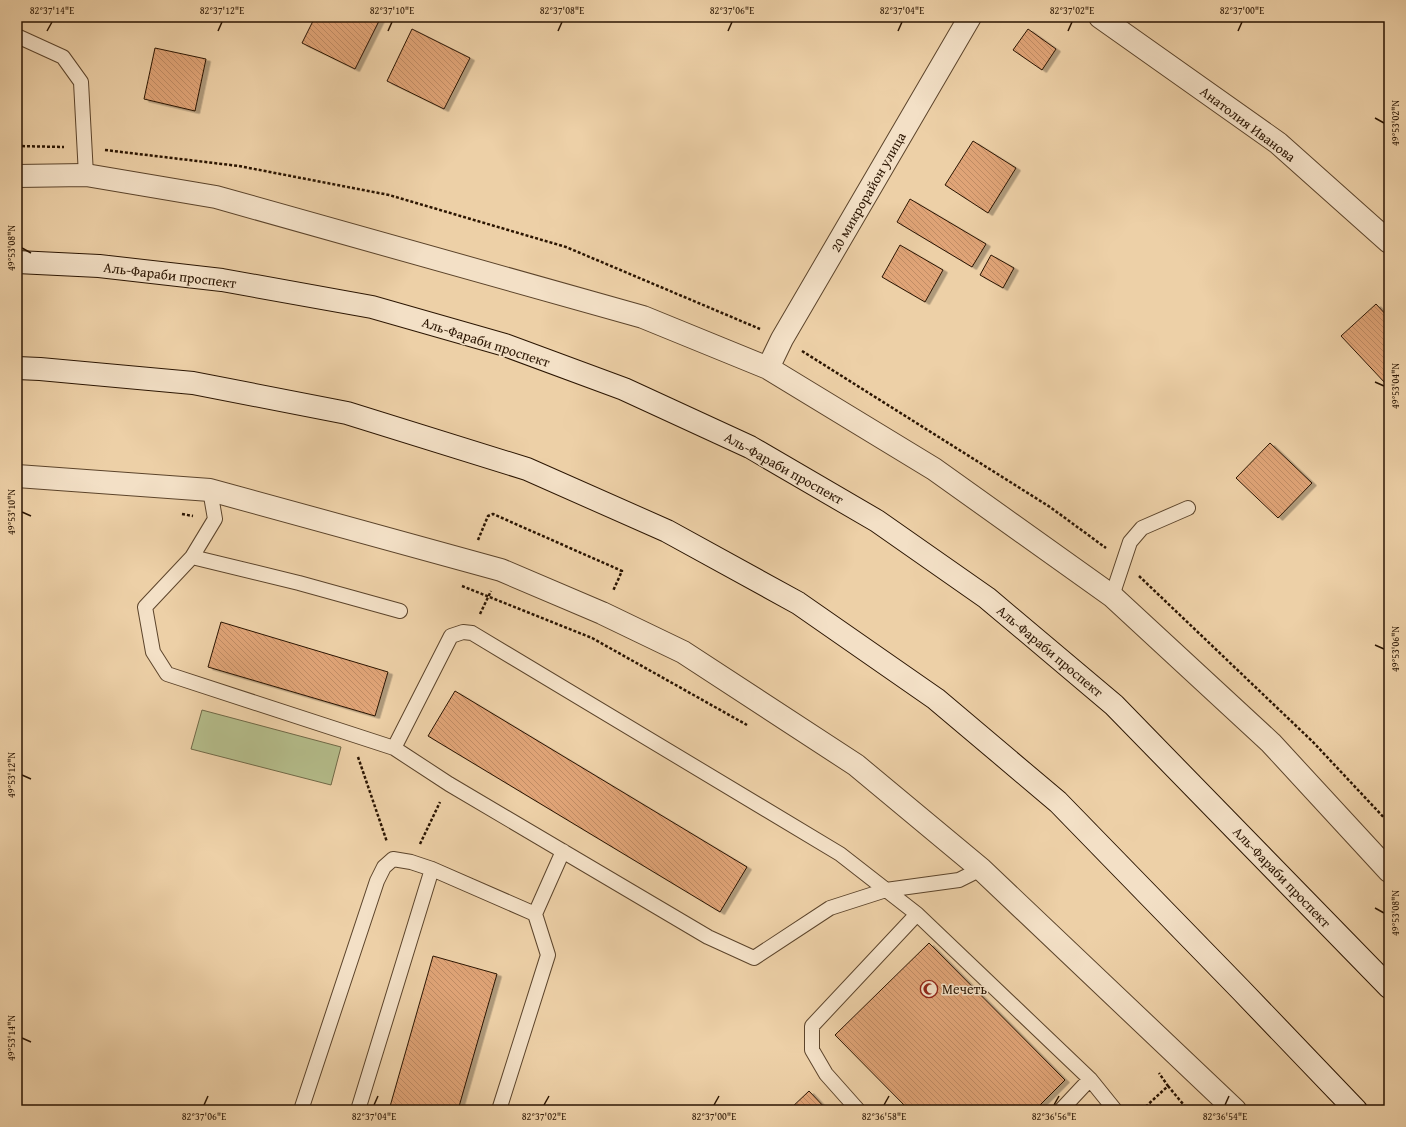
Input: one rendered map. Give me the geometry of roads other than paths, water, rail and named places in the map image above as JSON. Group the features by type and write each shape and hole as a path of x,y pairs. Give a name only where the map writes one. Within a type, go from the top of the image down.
{"street":[{"name":"20 микрорайон улица","path":"768,368 782,339 970,17"},
{"name":"Анатолия Иванова","path":"1100,17 1278,143 1389,242"},
{"path":"17,176 86,175 216,197 636,315 768,368 934,469 1112,596 1272,743 1389,871"},
{"name":"Аль-Фараби проспект","path":"17,262 99,266 222,280 372,307 505,345 624,389 750,446 877,521 993,603 1114,705 1389,988"},
{"path":"17,368 193,383 347,413 526,469 667,531 798,603 936,699 1058,802 1236,984 1356,1110"},
{"path":"17,476 210,490 501,570 602,613 683,652 856,765 981,869 1235,1110"}],"lane":[{"path":"17,36 63,56 81,82 86,175"},
{"path":"210,490 215,519 192,557 145,607 153,652 167,674 394,748 449,784 708,937 754,958 830,908 886,890 959,880 981,869"},
{"path":"1112,596 1130,542 1142,528 1188,508"},
{"path":"192,557 299,583 400,611"},
{"path":"394,748 450,636 463,632 472,633 840,854 916,914 1090,1079 1115,1110"},
{"path":"500,1110 548,955 535,914 563,851"},
{"path":"301,1110 377,881 384,867 393,859 411,862 432,869 535,914"},
{"path":"358,1110 432,869"},
{"path":"858,1110 826,1074 812,1050 812,1026 916,914"},
{"path":"1061,1110 1090,1079"}],"place":[{"name":"Мечеть","path":"929,989"}]}
